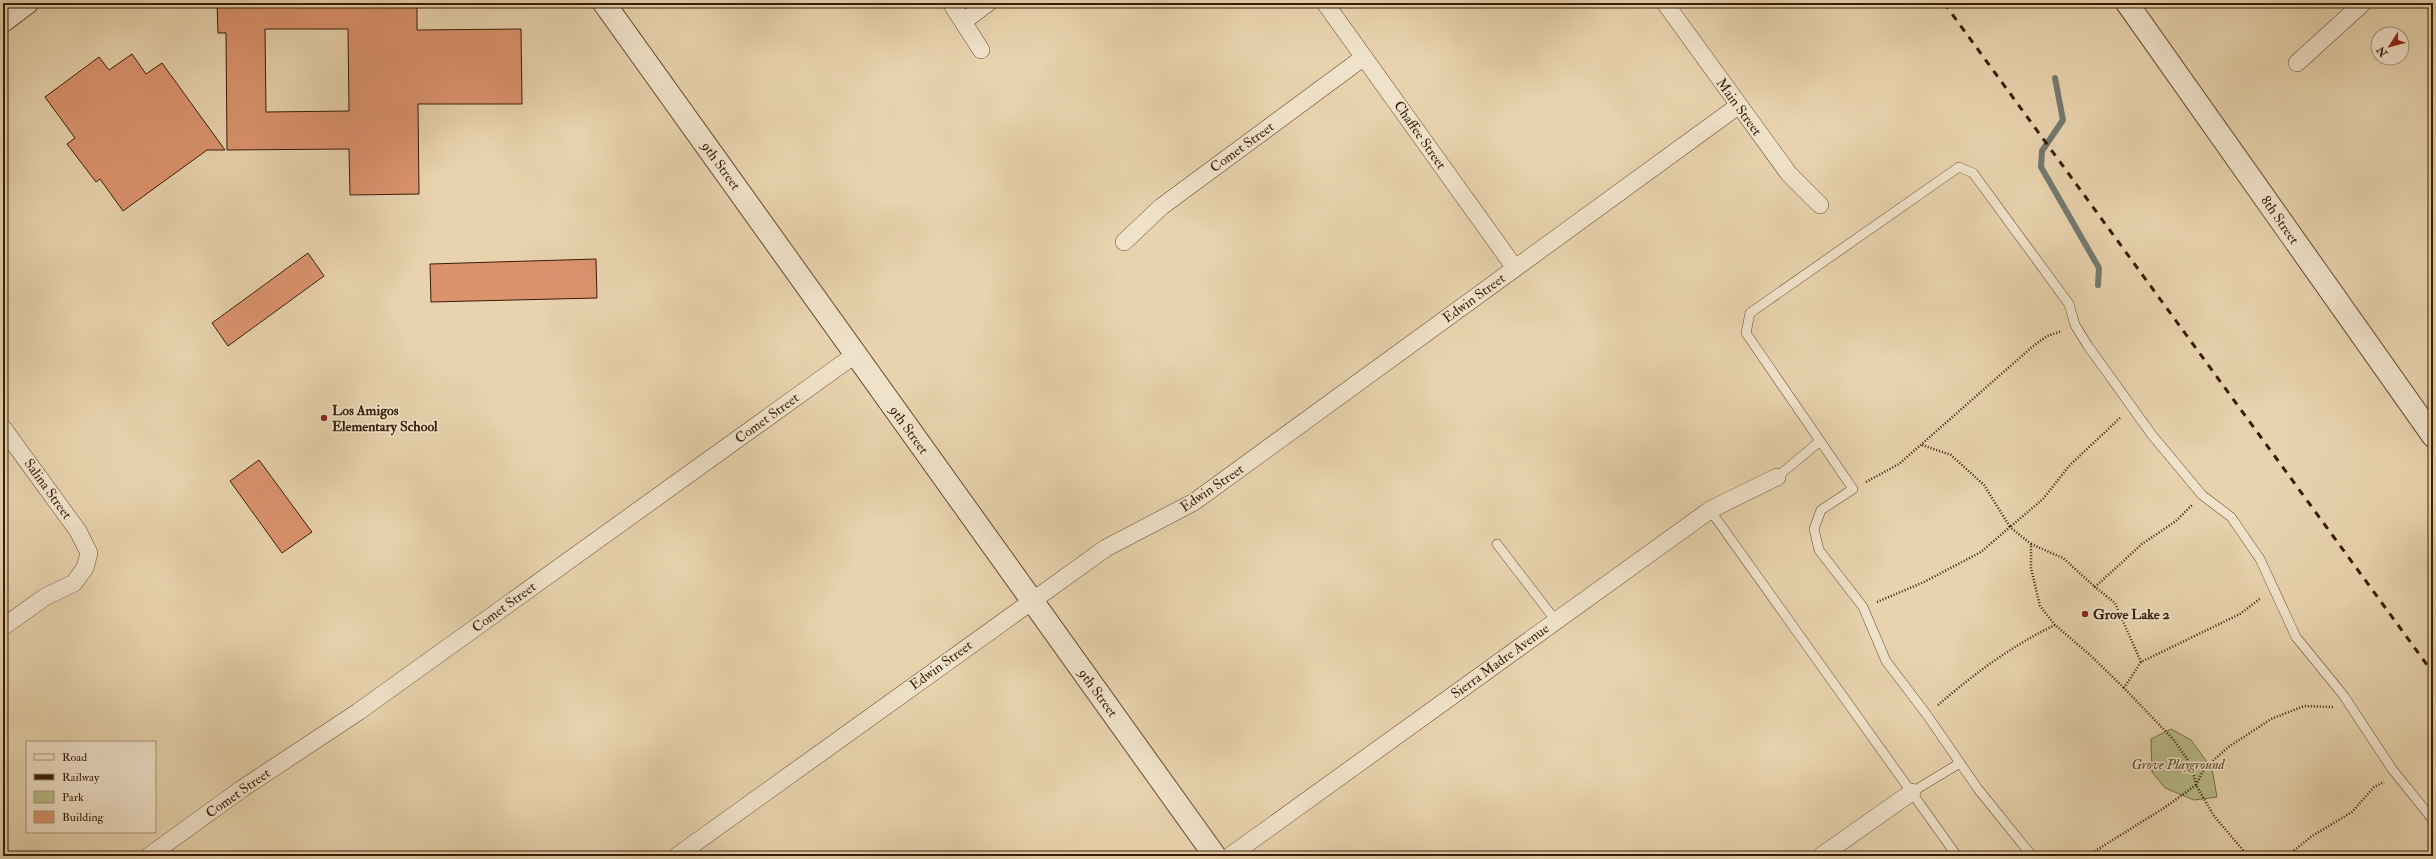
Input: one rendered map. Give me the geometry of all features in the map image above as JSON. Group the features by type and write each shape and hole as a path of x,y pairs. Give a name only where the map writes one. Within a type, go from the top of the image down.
{"street":[{"path":"3,21 27,3"},
{"name":"9th Street","path":"604,3 1215,856"},
{"path":"951,3 964,21 981,50"},
{"path":"964,21 988,3"},
{"name":"Chaffee Street","path":"1325,3 1515,268"},
{"name":"Main Street","path":"1665,3 1738,106 1789,174 1820,205"},
{"name":"8th Street","path":"2127,3 2433,436"},
{"path":"2297,63 2363,3"},
{"name":"Comet Street","path":"1124,242 1161,207 1364,57"},
{"name":"Edwin Street","path":"677,856 1106,548 1194,502 1738,106"},
{"name":"Comet Street","path":"149,856 243,788 364,708 856,354"},
{"name":"Salina Street","path":"3,428 78,531 88,553 85,568 74,583 45,597 3,627"},
{"name":"Sierra Madre Avenue","path":"1230,856 1710,510 1777,477"},
{"path":"1821,856 1912,792"}],"lane":[{"path":"2032,856 1960,763 1927,715 1886,661 1863,607 1819,550 1814,529 1821,510 1853,489 1746,333 1750,313 1959,167 1973,172 2069,304 2075,325 2152,435 2202,494 2231,518 2260,559 2296,637 2352,708 2397,775 2433,820"},
{"path":"1777,477 1820,442"},
{"path":"1710,510 1957,856"},
{"path":"1497,544 1556,622"},
{"path":"1912,792 1960,763"}],"path":[{"path":"1853,489 1899,464 2032,347 2047,336 2075,325"},
{"path":"1863,607 1924,582 1981,552 2043,499 2069,466 2132,408"},
{"path":"1922,445 1951,455 1978,480 2010,526 2031,544 2063,558 2115,603 2141,662"},
{"path":"2095,586 2142,544 2176,521 2202,494"},
{"path":"2031,544 2031,568 2040,606 2054,625 2090,655 2173,739 2192,766 2196,785 2214,816 2248,856"},
{"path":"2124,688 2141,662 2240,614 2265,594 2275,590"},
{"path":"1927,715 1977,671 2027,638 2054,625"},
{"path":"2086,856 2164,808 2196,785 2204,769 2228,748 2271,718 2304,706 2352,708"},
{"path":"2287,856 2312,836 2352,812 2374,787 2397,775"}],"green space":[{"name":"Grove Playground","path":"2171,729 2191,740 2212,769 2217,797 2194,800 2165,788 2152,772 2151,739"}],"building":[{"path":"217,3 417,3 417,30 521,29 522,104 418,104 419,194 350,195 349,149 227,150 226,33 218,33","holes":["265,29 348,29 349,111 266,112"]},
{"path":"132,54 146,74 162,63 225,150 207,150 123,211 100,179 96,182 67,144 75,138 45,97 99,57 109,70"},
{"path":"308,253 324,276 228,346 212,323"},
{"path":"596,259 597,298 431,302 430,264"},
{"path":"259,460 312,532 282,553 230,481"}],"waterway":[{"path":"2055,78 2063,120 2042,151 2041,167 2099,268 2098,285"}],"railway":[{"path":"1944,3 2433,673"}],"place":[{"name":"Los Amigos Elementary School","path":"324,418"},
{"name":"Grove Lake 2","path":"2085,614"}]}
